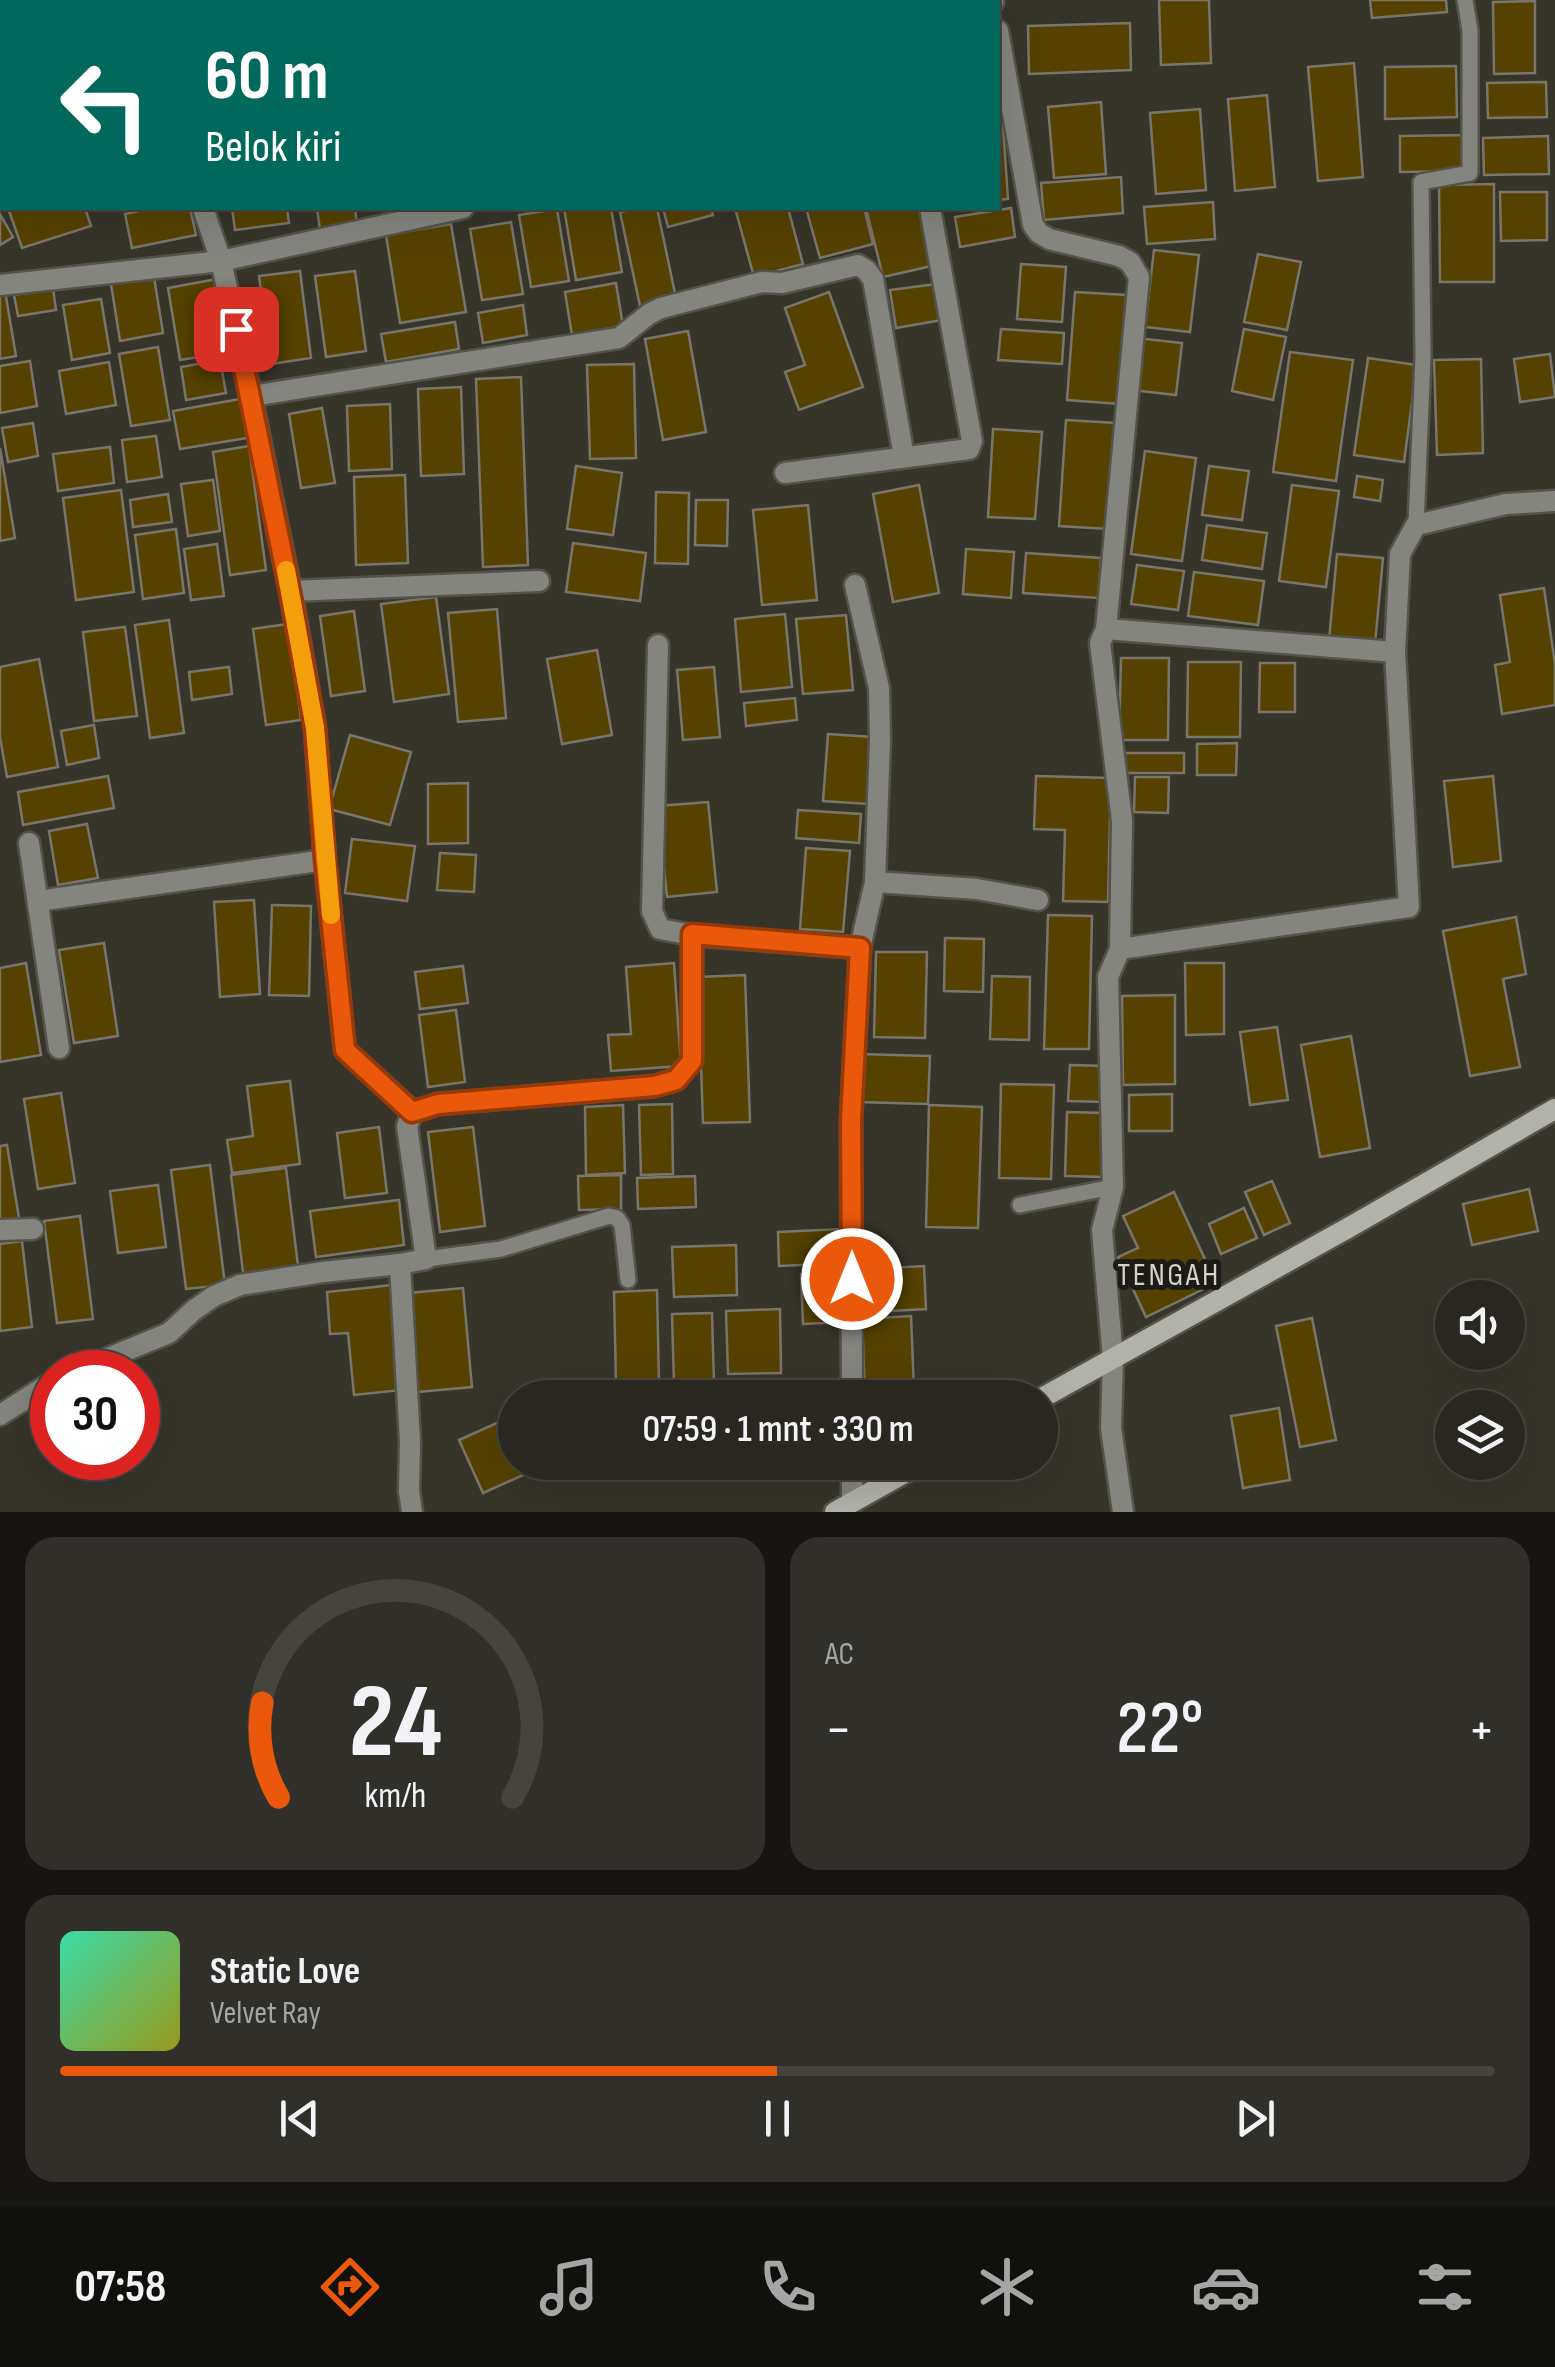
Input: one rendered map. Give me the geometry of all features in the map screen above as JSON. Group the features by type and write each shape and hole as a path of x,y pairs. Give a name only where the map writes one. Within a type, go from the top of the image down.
{"main road":[{"path":"1058,1389 1555,1109"},
{"path":"843,1507 892,1480"}],"street":[{"path":"1000,54 1004,99 1033,225 1048,239 1119,256 1130,262 1139,277 1106,629 1100,643 1122,821 1120,948 1108,976 1113,1188 1102,1230 1113,1359 1110,1428 1123,1512"},
{"path":"204,210 221,262 251,396 315,728 345,1050 412,1112"},
{"path":"0,286 221,262 454,210"},
{"path":"785,472 968,449 972,441 930,210"},
{"path":"251,396 619,338 661,308 762,282 782,283 858,266 873,279 904,457"},
{"path":"1120,948 1409,907 1395,652 1400,554 1416,525 1506,504 1555,501"},
{"path":"290,592 538,581"},
{"path":"852,1380 851,1120 860,948 875,882 879,688 855,586"},
{"path":"1106,629 1395,652"},
{"path":"658,645 652,911 660,929 860,948"},
{"path":"29,843 59,1048"},
{"path":"38,901 325,860"},
{"path":"875,882 977,889 1038,900"},
{"path":"412,1112 438,1104 655,1086 676,1080 692,1061 692,934"},
{"path":"128,1350 169,1333 214,1296 240,1284 426,1258 407,1126 412,1112"},
{"path":"0,1230 33,1228"},
{"path":"400,1264 412,1512"},
{"path":"0,1415 30,1396"},
{"path":"843,1507 848,1480"}],"lane":[{"path":"1416,525 1423,357 1422,182 1470,172 1470,30 1465,0"},
{"path":"1020,1205 1113,1188"},
{"path":"426,1258 501,1248 610,1216 622,1225 628,1280"}],"building":[{"path":"1159,0 1209,0 1211,63 1161,65"},
{"path":"1370,0 1446,0 1447,12 1372,18"},
{"path":"1535,1 1535,73 1494,74 1493,2"},
{"path":"1130,23 1131,70 1029,74 1028,26"},
{"path":"1354,63 1363,177 1318,181 1308,67"},
{"path":"1456,66 1457,117 1385,119 1385,67"},
{"path":"1546,82 1547,117 1488,118 1487,83"},
{"path":"1267,95 1275,187 1235,191 1228,99"},
{"path":"1101,102 1106,174 1054,178 1048,107"},
{"path":"1200,109 1206,190 1156,194 1150,113"},
{"path":"1003,125 1008,199 1000,200"},
{"path":"1462,135 1462,171 1400,172 1400,136"},
{"path":"1548,136 1549,174 1484,175 1483,138"},
{"path":"1121,177 1123,213 1044,220 1041,183"},
{"path":"1494,184 1494,282 1440,282 1439,185"},
{"path":"1500,192 1547,192 1547,240 1501,241"},
{"path":"1213,202 1215,239 1147,244 1144,207"},
{"path":"1011,208 1015,237 960,247 955,217"},
{"path":"9,210 86,210 91,226 22,248"},
{"path":"190,210 196,235 132,248 125,214"},
{"path":"232,210 287,210 289,223 235,230"},
{"path":"317,210 355,210 357,225 320,230"},
{"path":"557,210 569,281 531,287 519,215"},
{"path":"564,210 611,210 622,272 576,280"},
{"path":"657,210 676,298 640,306 620,212"},
{"path":"664,210 712,210 713,215 668,227"},
{"path":"736,210 789,210 803,264 754,277"},
{"path":"807,210 864,210 873,244 820,258"},
{"path":"866,210 923,210 936,265 883,277"},
{"path":"0,214 13,237 0,245"},
{"path":"511,222 523,294 482,300 470,229"},
{"path":"451,224 466,312 400,323 386,235"},
{"path":"1154,250 1199,255 1190,332 1145,327"},
{"path":"1258,254 1301,262 1287,330 1244,322"},
{"path":"1021,264 1066,267 1062,322 1017,319"},
{"path":"300,271 311,358 271,364 259,276"},
{"path":"355,271 366,351 326,357 315,276"},
{"path":"154,277 163,333 120,341 111,284"},
{"path":"217,279 229,352 180,360 168,288"},
{"path":"616,283 623,326 572,335 565,292"},
{"path":"936,284 942,320 896,328 890,290"},
{"path":"53,288 56,310 18,316 14,295"},
{"path":"5,291 16,356 0,359 0,292"},
{"path":"829,292 863,387 799,410 785,372 805,365 785,308"},
{"path":"1075,292 1127,295 1119,404 1067,400"},
{"path":"101,299 110,353 72,360 63,305"},
{"path":"523,305 527,335 483,343 478,313"},
{"path":"455,322 459,349 386,362 381,334"},
{"path":"1001,329 1064,333 1062,364 998,360"},
{"path":"1244,329 1286,337 1273,400 1232,391"},
{"path":"688,331 706,432 663,440 645,339"},
{"path":"1137,338 1182,343 1176,395 1131,390"},
{"path":"158,347 170,420 131,426 119,354"},
{"path":"1290,352 1353,360 1336,481 1273,472"},
{"path":"1550,354 1555,397 1520,402 1514,359"},
{"path":"1368,358 1417,365 1404,462 1354,455"},
{"path":"1481,359 1483,453 1437,455 1434,360"},
{"path":"220,360 226,393 186,400 181,367"},
{"path":"30,361 37,406 0,413 0,366"},
{"path":"109,362 116,405 66,414 59,371"},
{"path":"634,364 636,458 590,459 587,365"},
{"path":"521,377 528,565 483,567 476,379"},
{"path":"461,387 464,474 421,476 418,389"},
{"path":"240,399 247,438 180,449 173,411"},
{"path":"390,404 392,469 349,471 347,406"},
{"path":"322,408 335,483 301,488 289,414"},
{"path":"1066,420 1116,423 1108,529 1059,526"},
{"path":"33,423 38,456 8,462 2,428"},
{"path":"993,429 1042,432 1035,519 988,517"},
{"path":"156,436 162,477 127,482 122,440"},
{"path":"249,446 266,570 230,575 213,452"},
{"path":"110,447 114,483 58,491 53,454"},
{"path":"0,448 15,538 0,541"},
{"path":"1145,451 1196,458 1182,561 1131,554"},
{"path":"576,466 622,473 613,535 567,529"},
{"path":"1209,466 1249,471 1242,520 1202,515"},
{"path":"405,475 408,563 356,565 354,477"},
{"path":"1357,476 1383,480 1380,501 1354,497"},
{"path":"213,480 220,531 188,536 181,484"},
{"path":"919,485 939,593 893,602 873,494"},
{"path":"1292,485 1339,491 1326,587 1279,581"},
{"path":"121,490 134,592 76,600 63,498"},
{"path":"656,492 689,493 688,564 655,563"},
{"path":"168,494 172,522 133,527 130,500"},
{"path":"696,500 728,500 727,546 695,545"},
{"path":"808,505 817,600 762,605 753,510"},
{"path":"1207,525 1267,533 1262,569 1202,560"},
{"path":"176,529 184,593 143,599 135,535"},
{"path":"573,543 646,553 640,601 566,592"},
{"path":"217,544 224,596 191,600 184,549"},
{"path":"966,549 1014,552 1011,598 963,594"},
{"path":"1026,553 1101,558 1098,598 1023,593"},
{"path":"1337,554 1383,558 1375,644 1329,640"},
{"path":"1137,565 1184,571 1178,610 1131,604"},
{"path":"1194,572 1264,581 1258,625 1188,616"},
{"path":"1544,588 1555,664 1555,705 1502,714 1495,665 1510,662 1500,595"},
{"path":"436,597 449,694 394,702 381,604"},
{"path":"497,609 506,718 458,722 448,613"},
{"path":"354,611 365,691 331,696 320,616"},
{"path":"785,614 792,687 741,692 735,619"},
{"path":"846,615 853,690 803,694 796,619"},
{"path":"169,620 184,733 150,738 135,625"},
{"path":"288,624 301,720 266,725 253,629"},
{"path":"125,627 137,716 94,721 83,632"},
{"path":"597,650 612,735 562,744 547,659"},
{"path":"1121,658 1169,658 1168,740 1119,740"},
{"path":"39,659 58,767 7,777 0,737 0,667"},
{"path":"1188,662 1241,662 1240,737 1187,737"},
{"path":"1260,663 1295,663 1295,712 1259,712"},
{"path":"229,667 232,694 192,700 189,672"},
{"path":"714,667 720,737 683,740 677,670"},
{"path":"795,698 797,720 746,726 744,703"},
{"path":"94,725 99,758 67,765 61,731"},
{"path":"828,734 873,737 868,804 823,801"},
{"path":"350,735 411,752 390,825 329,809"},
{"path":"1237,743 1236,775 1197,775 1197,744"},
{"path":"1124,753 1184,753 1184,773 1124,773"},
{"path":"108,776 114,808 23,825 18,792"},
{"path":"1036,776 1111,778 1108,902 1063,901 1065,830 1034,829"},
{"path":"1493,776 1501,861 1453,867 1444,781"},
{"path":"1135,777 1169,777 1168,813 1134,812"},
{"path":"468,783 468,843 428,844 428,784"},
{"path":"708,802 717,892 667,897 658,806"},
{"path":"798,810 861,814 859,843 796,838"},
{"path":"87,824 98,878 58,885 49,831"},
{"path":"352,839 415,846 407,901 345,893"},
{"path":"806,848 850,851 843,932 800,929"},
{"path":"440,853 476,855 474,892 437,890"},
{"path":"254,900 260,994 220,997 214,902"},
{"path":"272,905 311,906 309,996 269,995"},
{"path":"1048,915 1092,916 1089,1049 1044,1049"},
{"path":"1516,917 1526,974 1503,979 1520,1067 1470,1076 1443,931"},
{"path":"945,938 984,939 983,992 944,991"},
{"path":"104,943 118,1036 74,1043 59,950"},
{"path":"876,952 927,952 925,1038 874,1037"},
{"path":"26,963 41,1055 0,1062 0,968"},
{"path":"674,963 681,1066 611,1071 608,1035 631,1034 626,967"},
{"path":"1185,963 1224,963 1224,1034 1186,1035"},
{"path":"463,966 468,1003 420,1009 415,972"},
{"path":"745,975 750,1122 703,1123 698,977"},
{"path":"992,976 1030,977 1029,1040 990,1039"},
{"path":"1175,995 1175,1084 1123,1085 1122,996"},
{"path":"456,1010 465,1082 428,1087 419,1015"},
{"path":"1277,1027 1288,1100 1250,1105 1240,1032"},
{"path":"1351,1036 1370,1148 1320,1157 1301,1045"},
{"path":"859,1054 930,1056 928,1104 857,1102"},
{"path":"1070,1065 1107,1066 1106,1102 1068,1101"},
{"path":"290,1081 300,1164 232,1173 227,1140 253,1136 247,1086"},
{"path":"1001,1084 1054,1085 1051,1179 999,1178"},
{"path":"61,1093 75,1183 38,1189 24,1099"},
{"path":"1172,1094 1172,1131 1129,1131 1129,1095"},
{"path":"672,1104 673,1174 641,1175 639,1105"},
{"path":"623,1105 625,1173 586,1175 585,1107"},
{"path":"929,1105 982,1107 978,1228 926,1227"},
{"path":"1067,1112 1106,1113 1104,1177 1065,1176"},
{"path":"379,1127 387,1193 345,1198 337,1133"},
{"path":"473,1127 485,1226 440,1232 428,1132"},
{"path":"7,1145 19,1218 0,1221 0,1146"},
{"path":"210,1165 225,1285 186,1289 171,1170"},
{"path":"286,1168 299,1274 244,1280 231,1175"},
{"path":"621,1175 621,1209 579,1210 578,1176"},
{"path":"695,1176 696,1207 638,1209 637,1178"},
{"path":"1272,1181 1290,1223 1264,1235 1245,1192"},
{"path":"158,1185 166,1247 118,1253 110,1191"},
{"path":"1529,1189 1538,1231 1472,1245 1463,1204"},
{"path":"1174,1192 1216,1283 1146,1317 1118,1257 1138,1248 1123,1216"},
{"path":"399,1200 404,1245 316,1257 310,1211"},
{"path":"1244,1208 1257,1238 1221,1254 1209,1224"},
{"path":"80,1216 93,1319 57,1323 44,1221"},
{"path":"842,1229 845,1263 779,1266 778,1232"},
{"path":"22,1241 32,1327 0,1331 0,1244"},
{"path":"736,1245 737,1295 674,1297 672,1247"},
{"path":"924,1266 926,1309 856,1313 853,1270"},
{"path":"846,1272 848,1322 803,1324 801,1274"},
{"path":"393,1285 402,1390 354,1395 348,1333 330,1334 327,1292"},
{"path":"463,1288 472,1387 418,1392 409,1293"},
{"path":"657,1290 659,1380 616,1380 614,1292"},
{"path":"780,1309 781,1373 728,1374 726,1311"},
{"path":"712,1313 714,1380 674,1380 672,1314"},
{"path":"911,1316 914,1380 864,1380 862,1319"},
{"path":"1312,1318 1336,1440 1300,1447 1276,1326"},
{"path":"1279,1408 1290,1480 1243,1488 1231,1416"},
{"path":"498,1423 498,1480 512,1480 483,1493 459,1440"}],"slow traffic":[{"path":"286,570 315,728 331,915"}],"district":[{"name":"TENGAH","path":"1169,1274"}],"route":[{"path":"236,329 315,728 345,1050 412,1112 438,1104 655,1086 676,1080 692,1061 692,934 860,948 851,1120 852,1279"}]}
